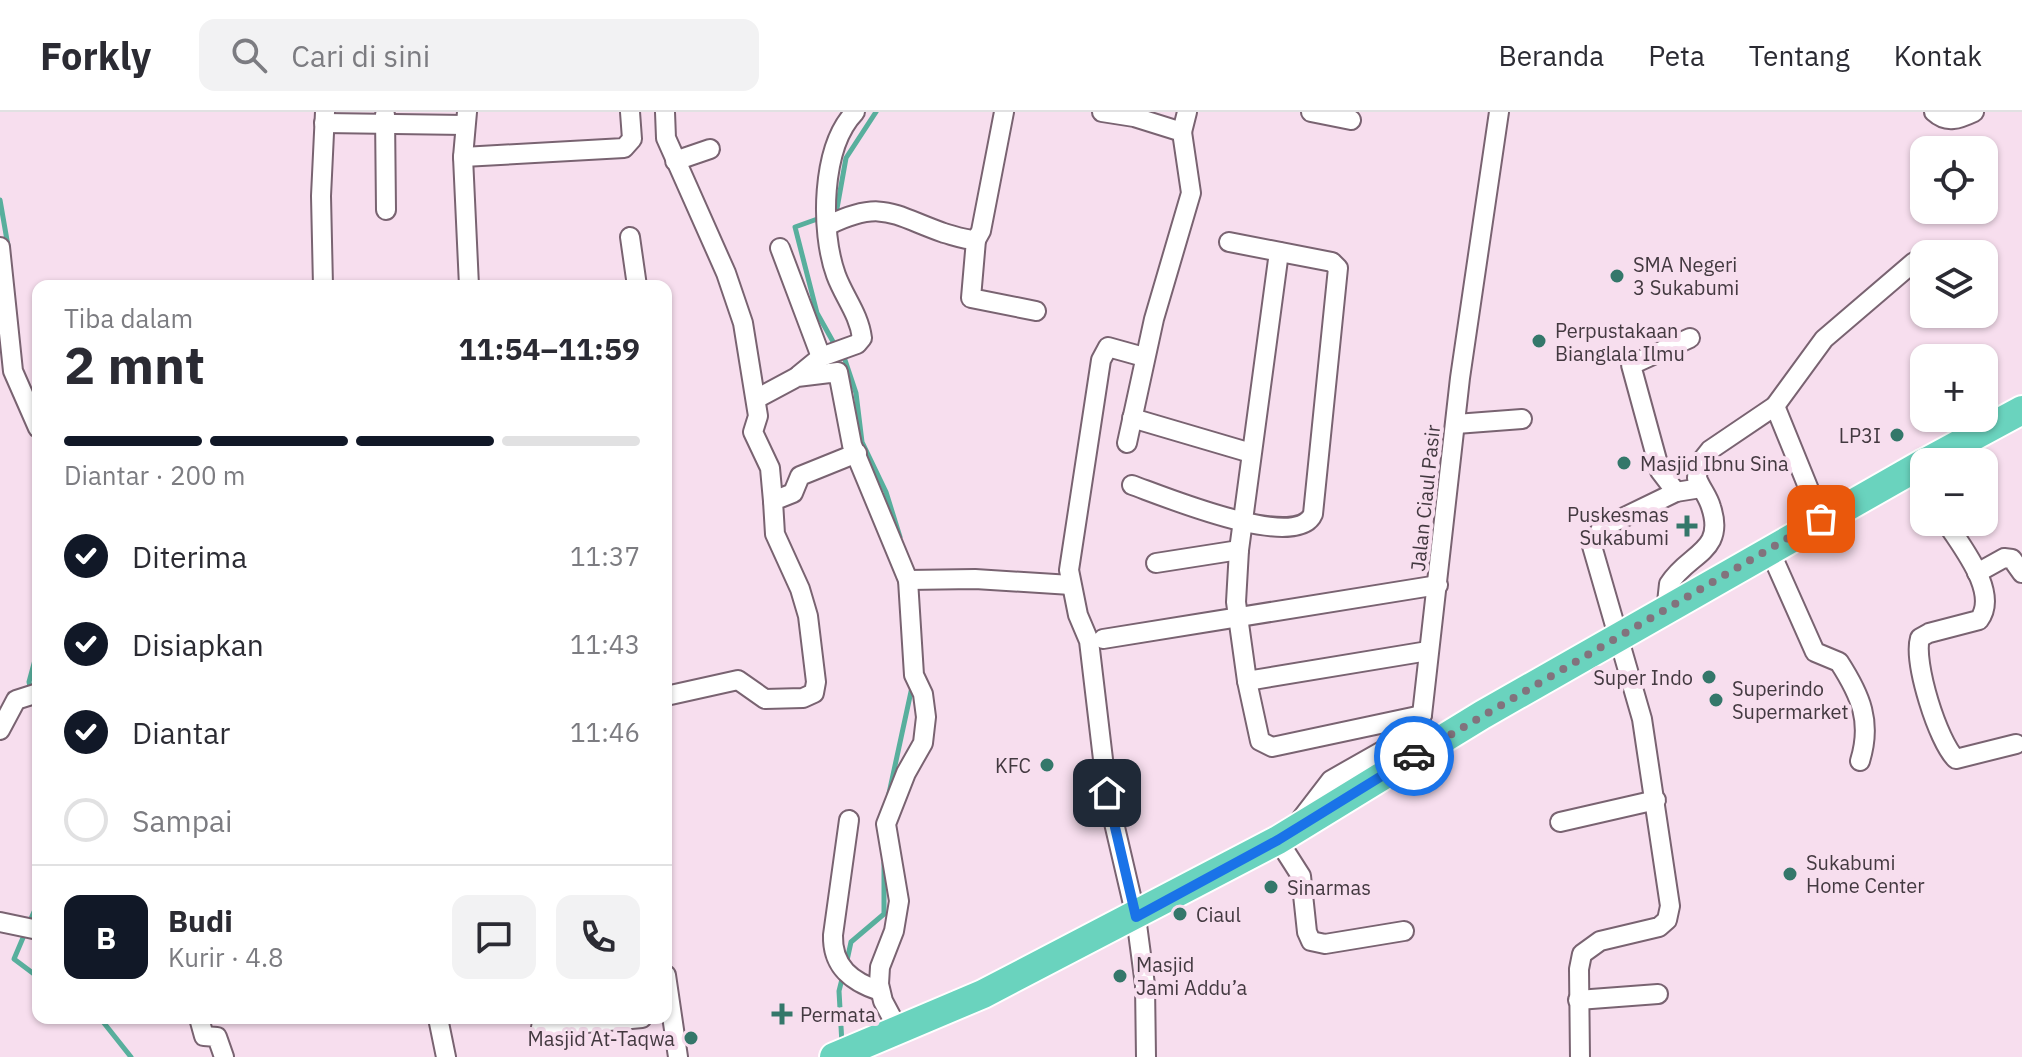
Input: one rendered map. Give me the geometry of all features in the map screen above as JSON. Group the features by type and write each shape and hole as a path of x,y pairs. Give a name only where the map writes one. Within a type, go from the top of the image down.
{"highway":[{"path":"1959,448 2022,410"},
{"path":"834,1057 983,994 1136,917 1286,835 1482,715 1666,612 1821,519 1910,476"}],"street":[{"path":"463,157 624,148 632,139 630,112"},
{"path":"665,112 663,127 675,161 726,273 743,323 758,416 753,432 770,468 775,534 800,589 808,616 816,682 814,693 803,698 765,699 738,680 672,695"},
{"path":"756,399 797,377 821,357 857,344 862,338 857,317 835,272 827,196 834,144 839,131 855,112"},
{"path":"1004,112 981,231 976,240 968,307 1036,311"},
{"path":"1102,112 1134,117 1182,132"},
{"path":"1127,443 1144,357 1191,193 1182,132 1187,112"},
{"path":"1311,112 1351,120"},
{"name":"Jalan Ciaul Pasir","path":"1422,715 1456,424 1499,112"},
{"path":"1934,112 1940,118 1955,120 1974,112"},
{"path":"323,280 321,196 325,118 466,118 463,157 469,280"},
{"path":"384,118 386,210"},
{"path":"675,161 710,149"},
{"path":"829,225 863,210 887,211 959,238 976,240"},
{"path":"630,237 636,280"},
{"path":"1132,485 1242,523 1299,527 1310,521 1316,502 1338,268 1332,262 1229,242"},
{"path":"0,247 13,371 32,414"},
{"path":"780,248 821,357"},
{"path":"1279,252 1239,550 1237,618 1259,737 1267,747 1422,715"},
{"path":"1666,612 1666,592 1674,576 1709,545 1715,530 1712,508 1696,472 1710,450 1775,406 1791,389 1824,339 1910,265"},
{"path":"1676,492 1660,471 1631,365 1690,338"},
{"path":"1144,357 1108,347 1101,360 1069,555 1071,585 1089,641 1107,793 1136,917 1145,985 1146,1057"},
{"path":"797,377 838,372 852,445 883,526 908,580 914,675 923,694 926,731 887,816 899,901 894,931 880,967 880,991 899,1031"},
{"path":"1775,406 1821,519"},
{"path":"1132,418 1251,453"},
{"path":"1456,424 1522,419"},
{"path":"773,501 793,493 800,476 857,453"},
{"path":"1580,1057 1578,1000 1580,960 1585,950 1600,941 1654,929 1667,920 1670,906 1642,719 1592,555 1595,537 1610,524 1676,492 1701,488"},
{"path":"1955,536 1977,573 1984,597 1983,615 1973,623 1920,638 1922,678 1947,748 1956,759 1969,759 2016,744"},
{"path":"1156,563 1239,550"},
{"path":"1770,551 1815,652 1842,666 1866,719 1866,741 1860,761"},
{"path":"1977,573 2007,557 2022,573"},
{"path":"908,580 975,579 1071,585"},
{"path":"1103,639 1438,585"},
{"path":"1247,681 1428,651"},
{"path":"0,730 16,700 32,695"},
{"path":"1404,931 1325,944 1311,941 1307,932 1301,876 1286,835 1331,780 1405,738 1422,715"},
{"path":"1560,822 1656,800"},
{"path":"849,820 833,935 834,953 852,980 880,991"},
{"path":"0,922 32,929"},
{"path":"1578,1000 1658,994"},
{"path":"201,1024 204,1036 217,1037 224,1057"},
{"path":"439,1024 446,1057"},
{"path":"541,1027 575,1024"},
{"path":"671,1024 678,1057"}],"waterway":[{"path":"836,214 846,158 876,112"},
{"path":"0,200 8,246"},
{"path":"823,217 795,227 817,313 836,347"},
{"path":"843,354 856,393 862,442 886,492 900,537"},
{"path":"31,691 29,682 32,671"},
{"path":"888,798 912,687"},
{"path":"846,965 851,942 884,914 884,863"},
{"path":"29,923 32,916"},
{"path":"25,933 14,959 32,972"},
{"path":"842,1044 839,991 843,975"},
{"path":"105,1024 131,1057"}],"way so far":[{"path":"1414,756 1821,519"}],"place":[{"name":"SMA Negeri 3 Sukabumi","path":"1617,276"},
{"name":"Perpustakaan Bianglala Ilmu","path":"1539,341"},
{"name":"LP3I","path":"1897,435"},
{"name":"Masjid Ibnu Sina","path":"1624,463"},
{"name":"Puskesmas Sukabumi","path":"1687,526"},
{"name":"Super Indo","path":"1709,677"},
{"name":"Superindo Supermarket","path":"1716,700"},
{"name":"KFC","path":"1047,765"},
{"name":"Sukabumi Home Center","path":"1790,874"},
{"name":"Sinarmas","path":"1271,887"},
{"name":"Ciaul","path":"1180,914"},
{"name":"Masjid Jami Addu’a","path":"1120,976"},
{"name":"Permata","path":"782,1014"},
{"name":"Masjid At-Taqwa","path":"691,1038"}],"route":[{"path":"1107,793 1136,917 1278,840 1414,756"}]}
